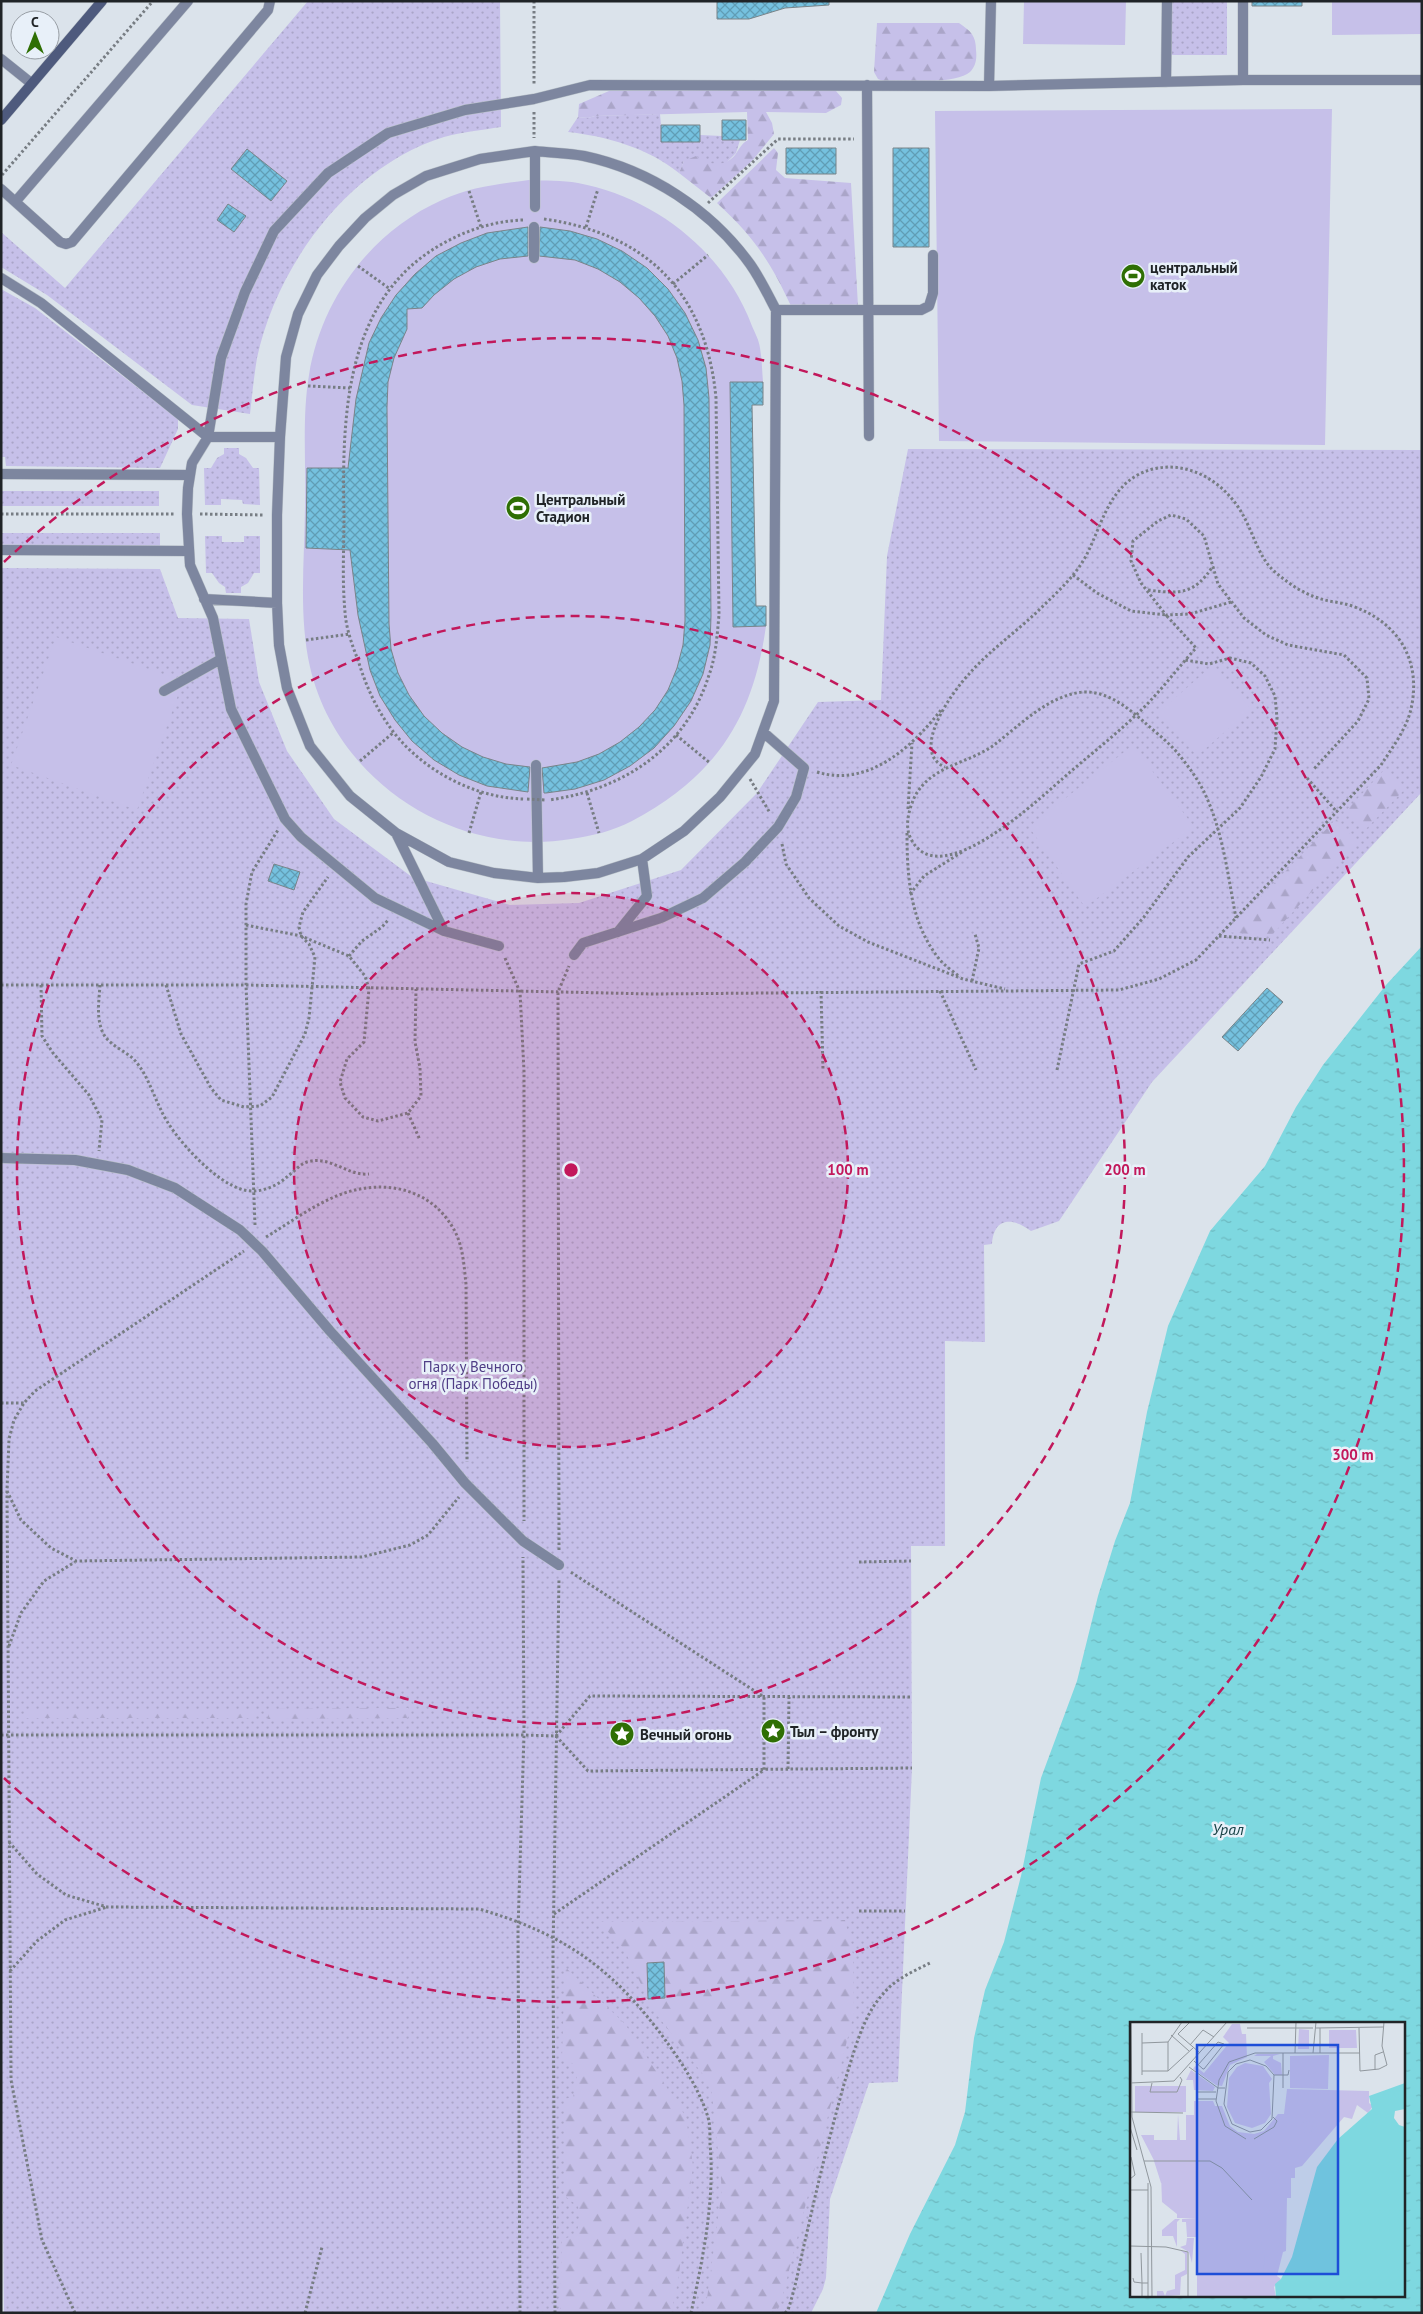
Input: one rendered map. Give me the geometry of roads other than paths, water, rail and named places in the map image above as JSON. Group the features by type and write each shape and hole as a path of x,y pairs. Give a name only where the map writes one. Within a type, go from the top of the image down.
{"main road":[{"path":"1,120 102,1"}],"lane":[{"path":"16,201 188,1"},
{"path":"1,189 60,242 66,244 72,242 268,10 270,1"},
{"path":"989,86 991,1"},
{"path":"1166,82 1167,1"},
{"path":"1243,1 1243,80"},
{"path":"1,59 31,83"},
{"path":"499,946 444,930 375,898 301,837 285,820 231,709 213,618 190,565 187,514 190,475 192,463 208,437 221,358 245,292 274,232 328,173 388,133 465,110 534,99 590,85 989,86 1243,80 1422,80"},
{"path":"867,85 869,436"},
{"path":"535,151 535,207"},
{"path":"535,151 584,156 630,170 700,210 727,237 750,265 776,310 774,701 755,754 720,797 684,831 642,859 598,873 538,878 494,873 449,862 396,833 350,796 310,746 287,688 279,645 277,603 277,515 286,357 298,314 317,275 339,246 365,218 393,195 426,176 480,159 535,151"},
{"path":"534,223 534,258"},
{"path":"776,310 921,310 929,306 933,294 933,255"},
{"path":"1,278 41,303 208,437 280,437"},
{"path":"1,474 190,475"},
{"path":"1,550 189,551"},
{"path":"204,599 277,603"},
{"path":"164,690 221,659"},
{"path":"574,955 583,944 661,918 704,898 745,862 778,827 796,797 804,768 763,732"},
{"path":"536,766 538,878"},
{"path":"396,833 444,930"},
{"path":"618,933 647,896 642,859"},
{"path":"1,1158 75,1160 128,1170 175,1188 240,1230 255,1243 330,1331 432,1443 465,1483 523,1541 560,1565"}],"water":[{"name":"Урал","path":"1422,946 1422,2313 876,2313 910,2234 955,2145 965,2112 974,2038 985,1990 1004,1942 1021,1876 1041,1778 1077,1681 1098,1596 1115,1541 1130,1503 1147,1412 1168,1326 1210,1231 1265,1166 1296,1107 1323,1065 1386,985"}],"place":[{"name":"центральный каток","path":"1133,276"},
{"name":"Центральный Стадион","path":"518,508"},
{"name":"Тыл – фронту","path":"773,1731"},
{"name":"Вечный огонь","path":"622,1734"}],"park label":[{"name":"Парк у Вечного огня (Парк Победы)","path":"473,1374"}]}
